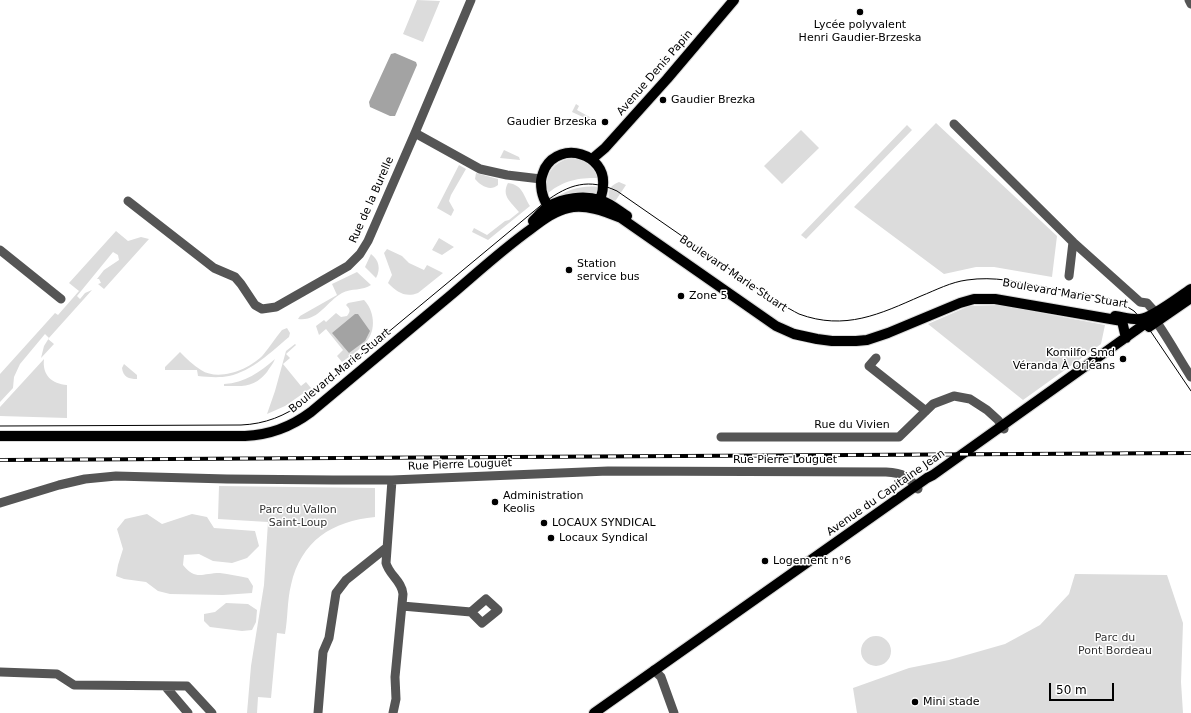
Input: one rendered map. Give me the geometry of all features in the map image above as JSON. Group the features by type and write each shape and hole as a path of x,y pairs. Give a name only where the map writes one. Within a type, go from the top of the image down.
{"main road":[{"name":"Avenue Denis Papin","path":"592,159 605,148 668,79 734,0"},
{"path":"551,210 542,193 541,179 548,164 554,158 571,152 583,154 592,159 603,176 603,192 597,204"},
{"name":"Boulevard Marie Stuart","path":"597,204 626,221 776,326 794,334 817,340 867,340 888,333 960,303 974,299 995,298 1122,321 1150,319"},
{"name":"Boulevard Marie Stuart","path":"0,436 256,436 280,430 311,412 517,239 546,218 551,210 597,204 617,209 768,315 796,330 818,335 835,338 874,333 961,297 976,294 1010,296 1137,320 1150,319"},
{"name":"Avenue du Capitaine Jean","path":"1003,428 1191,289"},
{"name":"Avenue du Capitaine Jean","path":"594,713 656,672 917,488 1120,348 1150,319 1166,311 1191,293"},
{"name":"Avenue du Capitaine Jean","path":"1150,319 1169,314 1191,298"},
{"path":"1122,321 1126,338"},
{"name":"Avenue du Capitaine Jean","path":"602,713 656,672"}],"street":[{"name":"Rue de la Burelle","path":"128,201 214,268 235,277 255,305 262,309 271,309 345,269 360,254 368,241 470,0"},
{"path":"1189,0 1191,4"},
{"path":"954,124 1074,242 1140,302 1147,303 1150,319 1167,337 1180,361 1191,376"},
{"path":"415,133 480,169 507,175 541,179"},
{"path":"1069,276 1074,242"},
{"path":"0,250 61,299"},
{"path":"876,358 868,366 926,411"},
{"name":"Rue du Vivien","path":"721,437 899,437 933,404 954,396 970,399 987,410 998,420 1003,428"},
{"name":"Rue Pierre Louguet","path":"0,503 59,485 85,479 116,476 227,479 392,480 608,471 878,472 900,473 908,477 917,488"},
{"path":"392,480 386,563 387,567 402,589 402,606 395,677 397,712"},
{"path":"318,713 323,652 328,638 336,593 346,580 386,548"},
{"path":"402,606 471,612"},
{"path":"0,672 57,674 74,685 187,686 212,713"},
{"path":"656,672 661,677 674,713"},
{"path":"165,686 188,713"}],"green space":[{"path":"417,0 440,1 423,42 403,34"},
{"path":"576,104 579,106 577,110 595,120 594,123 588,120 583,122 585,118 572,112"},
{"path":"936,123 1057,236 1052,277 994,267 976,267 944,274 854,207"},
{"path":"907,125 912,130 806,239 801,235"},
{"path":"801,130 819,148 782,184 764,166"},
{"path":"504,150 519,157 520,160 500,158"},
{"path":"573,158 582,160 588,164 594,170 598,178 572,181 560,185 548,193 547,180 552,169 561,162"},
{"path":"459,165 466,169 449,201 454,210 451,216 437,208"},
{"path":"476,173 498,179 498,185 492,188 485,187 475,179"},
{"path":"619,182 626,185 614,203 609,199 609,190 612,186"},
{"path":"508,183 520,188 530,206 488,240 472,232 474,228 487,235 519,212 506,195"},
{"path":"598,187 596,195 553,200 563,193 574,189"},
{"path":"116,231 128,241 141,237 149,239 104,289 98,284 101,283 99,279 97,279 104,270 119,260 118,255 113,252 77,296 80,299 85,293 92,290 49,338 45,334 20,364 14,377 13,388 0,402 0,374 55,313 58,315 79,291 69,283"},
{"path":"439,238 454,247 442,255 432,250"},
{"path":"387,249 402,256 409,263 424,270 427,265 443,273 418,293 409,295 402,293 388,283 392,275 384,253"},
{"path":"371,254 376,259 379,268 376,278 365,267"},
{"path":"357,272 371,285 342,293 311,317 298,319 300,316 337,295 332,284"},
{"path":"364,300 372,315 372,332 364,345 342,362 337,356 343,350 326,329 319,335 316,326 324,320 326,322 336,313 341,317 347,316 349,309 346,305 348,303"},
{"path":"999,305 1105,325 1101,344 1023,400 928,324 969,306"},
{"path":"287,328 290,333 289,337 261,360 237,374 225,377 210,377 198,376 197,370 165,370 165,367 180,352 195,366 208,373 216,375 234,372 257,360 266,352 282,330"},
{"path":"48,339 54,344 41,358 44,346"},
{"path":"295,344 296,345 286,354 290,358 283,364 301,386 306,382 311,388 285,406 267,414 286,351"},
{"path":"44,359 46,374 49,378 57,383 67,385 67,418 0,416 0,407"},
{"path":"275,359 267,372 257,381 248,385 224,386 224,384 239,382 252,376"},
{"path":"124,364 137,375 137,379 131,379 124,374 122,368"},
{"name":"Parc du Vallon Saint-Loup","path":"219,486 375,488 375,517 359,519 332,529 311,545 302,556 291,585 285,634 277,633 271,698 258,697 257,713 247,713 251,666 264,585 268,522 218,519"},
{"path":"147,514 162,524 192,514 207,517 214,528 255,531 259,546 247,558 232,563 213,561 199,554 184,555 183,565 196,575 220,573 248,578 253,586 252,593 223,595 170,594 158,591 146,582 124,579 116,576 123,549 117,529 125,519"},
{"name":"Parc du Pont Bordeau","path":"1075,574 1167,575 1183,623 1181,682 1183,713 857,713 853,688 909,668 949,660 1005,644 1040,625 1069,594"},
{"path":"226,603 248,604 257,610 256,622 252,630 242,631 210,627 204,621 204,614 215,612"},
{"path":"876,636 886,641 891,651 886,661 876,666 866,661 861,651 866,641"}],"shaded area":[{"path":"395,53 416,62 417,65 395,116 390,116 370,107 369,102 391,54"},
{"path":"355,314 358,314 370,331 365,341 349,353 332,333"}],"tram line":[{"path":"0,426 241,425 258,423 282,415 304,402 545,202 571,187 588,184 607,187 617,191 780,304 799,314 816,319 847,321 862,318 891,309 949,284 977,279 1006,280 1108,298 1134,311 1145,323 1191,391"}],"railway":[{"path":"0,460 1191,453"}],"place":[{"name":"Lycée polyvalent Henri Gaudier-Brzeska","path":"860,12"},
{"name":"Gaudier Brezka","path":"663,100"},
{"name":"Gaudier Brzeska","path":"605,122"},
{"name":"Station service bus","path":"569,270"},
{"name":"Zone 5","path":"681,296"},
{"name":"Komilfo Smd Véranda À Orléans","path":"1123,359"},
{"name":"Administration Keolis","path":"495,502"},
{"name":"LOCAUX SYNDICAL","path":"544,523"},
{"name":"Locaux Syndical","path":"551,538"},
{"name":"Logement n°6","path":"765,561"},
{"name":"Mini stade","path":"915,702"}]}
